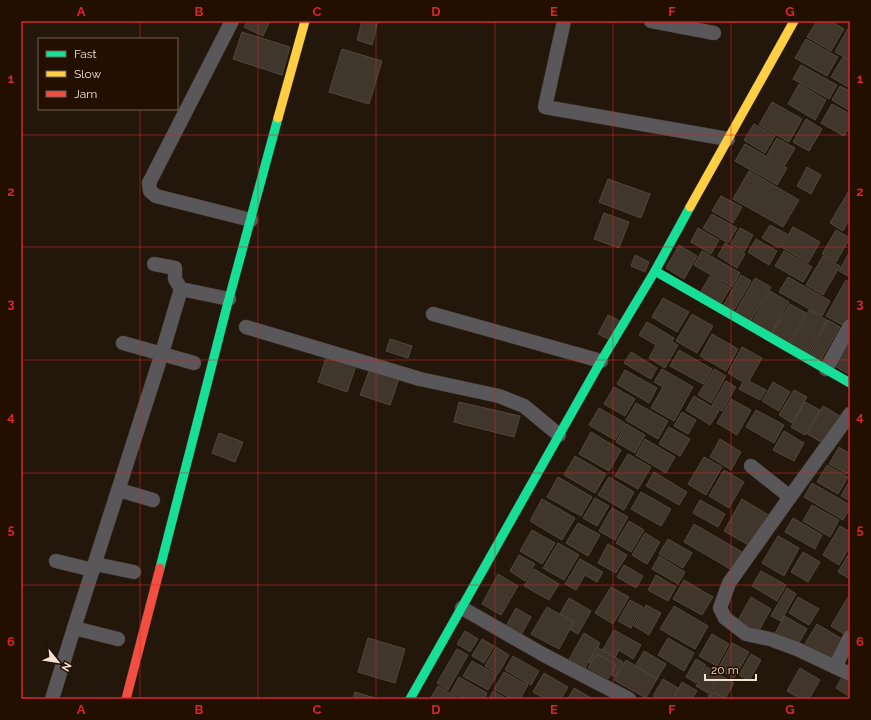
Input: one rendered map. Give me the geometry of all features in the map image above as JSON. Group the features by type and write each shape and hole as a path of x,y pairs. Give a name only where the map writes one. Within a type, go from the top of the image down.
{"street":[{"path":"232,21 149,183 150,191 156,196 250,220"},
{"path":"126,699 229,299 304,21"},
{"path":"564,21 545,107 728,139"},
{"path":"651,21 714,33"},
{"path":"410,699 601,360 655,271 794,21"},
{"path":"154,264 175,268 175,279 181,289 229,299"},
{"path":"655,271 850,383"},
{"path":"54,699 74,628 119,490 181,289"},
{"path":"433,314 601,360"},
{"path":"826,369 850,326"},
{"path":"246,327 420,380 499,396 524,406 559,435"},
{"path":"123,343 194,363"},
{"path":"850,414 729,583 720,608 725,618 746,634 770,639 797,649 850,674"},
{"path":"751,466 790,497"},
{"path":"119,490 153,500"},
{"path":"56,561 134,572"},
{"path":"462,608 544,655 629,699"},
{"path":"74,628 118,639"},
{"path":"835,667 850,637"}],"building":[{"path":"247,21 270,21 263,36 244,27"},
{"path":"362,21 378,21 372,45 357,40"},
{"path":"817,21 831,21 844,29 831,51 807,37"},
{"path":"849,27 850,28 850,60 835,52"},
{"path":"242,32 290,47 282,75 233,59"},
{"path":"806,39 838,57 827,76 795,58"},
{"path":"342,49 382,61 369,104 329,92"},
{"path":"843,57 850,62 850,88 831,77"},
{"path":"801,65 837,85 829,99 793,79"},
{"path":"799,84 826,100 815,120 788,104"},
{"path":"840,86 850,91 850,111 832,100"},
{"path":"772,102 802,119 789,142 759,125"},
{"path":"832,104 850,114 850,126 844,136 821,123"},
{"path":"806,119 822,129 809,151 793,142"},
{"path":"754,124 775,136 765,153 744,140"},
{"path":"777,138 795,148 785,165 767,155"},
{"path":"745,144 787,168 777,185 735,161"},
{"path":"807,167 821,175 811,194 797,186"},
{"path":"749,171 799,200 783,227 733,199"},
{"path":"608,179 650,194 641,218 599,202"},
{"path":"850,189 850,218 843,231 830,223"},
{"path":"721,196 742,207 733,223 712,211"},
{"path":"604,213 629,222 619,248 594,239"},
{"path":"712,214 737,228 728,243 703,228"},
{"path":"770,225 787,234 779,248 762,238"},
{"path":"793,227 820,242 808,263 781,247"},
{"path":"698,228 719,240 711,254 691,242"},
{"path":"740,228 753,235 744,252 731,244"},
{"path":"836,230 850,238 836,262 822,254"},
{"path":"756,239 777,251 769,265 748,252"},
{"path":"725,243 745,254 737,268 718,256"},
{"path":"679,245 697,256 684,279 666,268"},
{"path":"702,251 740,273 732,287 694,265"},
{"path":"784,251 812,267 803,282 775,266"},
{"path":"849,253 850,254 850,277 839,271"},
{"path":"635,255 649,262 645,272 631,266"},
{"path":"823,256 840,266 823,295 806,285"},
{"path":"741,275 751,281 733,312 723,306"},
{"path":"710,276 730,288 720,305 700,293"},
{"path":"788,277 830,301 822,316 779,292"},
{"path":"755,278 771,287 750,322 735,313"},
{"path":"846,280 850,283 850,315 844,326 826,316"},
{"path":"770,291 789,302 770,335 751,324"},
{"path":"663,298 689,312 677,332 652,317"},
{"path":"790,304 806,313 789,343 772,333"},
{"path":"809,310 827,320 807,354 790,344"},
{"path":"692,314 713,326 697,353 676,341"},
{"path":"608,315 620,321 610,340 598,334"},
{"path":"828,320 840,327 820,361 809,354"},
{"path":"647,322 674,338 672,342 678,345 665,368 649,358 656,345 639,335"},
{"path":"712,334 738,349 726,371 700,356"},
{"path":"390,339 412,346 408,358 386,351"},
{"path":"848,340 850,341 850,375 833,365"},
{"path":"742,347 762,358 749,381 766,390 760,400 739,389 743,382 728,373"},
{"path":"679,350 712,369 703,384 670,366"},
{"path":"631,352 657,368 651,379 624,363"},
{"path":"327,355 356,366 347,392 318,382"},
{"path":"370,369 399,379 390,405 360,395"},
{"path":"662,369 693,387 674,421 651,408 663,387 654,382"},
{"path":"714,369 726,376 711,403 698,395"},
{"path":"625,370 657,388 649,403 617,384"},
{"path":"726,381 736,387 722,411 712,405"},
{"path":"773,382 790,392 779,411 762,401"},
{"path":"614,387 635,399 625,416 604,404"},
{"path":"794,390 807,397 792,423 779,415"},
{"path":"694,396 719,411 710,425 686,410"},
{"path":"731,399 751,410 737,435 717,423"},
{"path":"459,402 520,416 514,437 454,422"},
{"path":"805,402 820,410 805,435 791,427"},
{"path":"636,403 668,421 658,439 626,420"},
{"path":"823,406 843,418 827,445 807,434"},
{"path":"599,408 625,423 615,440 589,425"},
{"path":"756,410 784,425 774,443 746,427"},
{"path":"682,412 696,420 688,434 674,426"},
{"path":"626,424 645,435 635,453 616,442"},
{"path":"669,427 690,439 680,456 659,444"},
{"path":"784,431 804,443 794,461 773,450"},
{"path":"591,432 621,450 609,471 579,454"},
{"path":"219,433 243,442 235,462 212,453"},
{"path":"645,439 675,457 666,473 636,455"},
{"path":"720,439 741,452 731,470 710,457"},
{"path":"839,447 850,454 850,468 847,474 829,464"},
{"path":"628,454 651,467 638,489 615,476"},
{"path":"575,456 606,474 595,493 564,475"},
{"path":"704,457 722,467 706,495 688,484"},
{"path":"827,465 848,477 838,494 817,482"},
{"path":"724,470 744,482 729,508 709,496"},
{"path":"654,472 687,492 679,505 646,486"},
{"path":"558,477 592,497 581,516 547,497"},
{"path":"609,477 634,492 624,510 598,495"},
{"path":"850,480 850,501 841,496"},
{"path":"812,483 850,505 850,508 843,520 804,497"},
{"path":"641,492 671,509 661,526 631,509"},
{"path":"595,498 609,506 597,526 583,518"},
{"path":"542,499 575,518 562,540 530,521"},
{"path":"742,499 770,516 752,547 724,531"},
{"path":"700,500 725,514 718,527 693,513"},
{"path":"812,505 839,520 830,537 803,521"},
{"path":"612,508 628,517 615,540 599,531"},
{"path":"793,518 822,535 815,549 785,532"},
{"path":"629,521 644,530 631,552 616,543"},
{"path":"578,523 600,535 588,556 566,543"},
{"path":"694,524 742,552 732,570 684,542"},
{"path":"840,526 850,532 850,546 839,565 823,555"},
{"path":"532,530 555,543 542,564 520,551"},
{"path":"645,533 660,542 647,564 632,555"},
{"path":"778,536 799,548 784,576 762,563"},
{"path":"668,539 692,553 683,568 659,554"},
{"path":"558,543 579,555 564,580 543,568"},
{"path":"608,544 627,555 616,573 598,563"},
{"path":"803,552 820,562 808,582 791,572"},
{"path":"850,552 850,579 838,572"},
{"path":"519,555 535,564 525,581 510,571"},
{"path":"659,556 685,572 678,584 652,569"},
{"path":"580,559 603,572 597,582 585,575 576,590 565,584"},
{"path":"624,565 643,576 636,588 617,577"},
{"path":"534,569 559,584 549,600 524,586"},
{"path":"761,571 786,585 777,601 752,586"},
{"path":"498,574 518,586 501,615 482,604"},
{"path":"656,575 676,587 668,601 648,590"},
{"path":"684,580 713,597 702,615 673,599"},
{"path":"611,587 629,597 613,624 595,613"},
{"path":"787,588 796,594 781,621 771,616"},
{"path":"751,597 771,609 757,634 737,622"},
{"path":"798,597 819,609 809,625 789,613"},
{"path":"848,597 850,598 850,629 846,635 831,626"},
{"path":"569,598 591,611 578,634 556,621"},
{"path":"630,600 643,607 631,628 618,621"},
{"path":"646,605 661,613 649,635 634,626"},
{"path":"674,606 708,626 695,649 660,629"},
{"path":"547,607 574,622 559,649 531,634"},
{"path":"516,608 531,617 521,635 506,626"},
{"path":"785,616 807,629 797,646 775,633"},
{"path":"817,624 844,640 831,663 803,647"},
{"path":"614,630 641,645 633,659 619,650 614,660 601,653"},
{"path":"465,631 478,639 470,652 457,644"},
{"path":"584,633 600,643 584,670 568,661"},
{"path":"712,634 729,644 717,666 699,656"},
{"path":"368,638 405,649 395,683 358,672"},
{"path":"668,638 694,653 684,671 658,655"},
{"path":"482,639 494,646 484,663 472,656"},
{"path":"732,643 749,652 734,678 718,669"},
{"path":"496,647 509,655 498,674 485,666"},
{"path":"597,647 623,662 615,677 589,662"},
{"path":"457,649 468,655 448,690 437,683"},
{"path":"644,651 666,664 655,682 633,670"},
{"path":"597,654 616,665 608,679 588,668"},
{"path":"751,654 761,660 749,681 739,675"},
{"path":"513,656 539,671 531,685 505,670"},
{"path":"696,659 706,665 696,683 686,677"},
{"path":"626,660 657,679 646,698 614,680"},
{"path":"472,661 497,675 488,690 463,676"},
{"path":"707,667 719,674 708,693 696,686"},
{"path":"800,668 820,680 809,699 801,699 787,691"},
{"path":"504,672 528,685 520,699 512,699 494,689"},
{"path":"544,673 568,687 561,699 545,699 533,692"},
{"path":"844,674 850,677 850,697 836,688"},
{"path":"720,675 734,683 725,699 712,699 708,696"},
{"path":"459,677 487,693 484,699 464,699 451,692"},
{"path":"663,679 693,697 692,699 659,699 653,696"},
{"path":"682,682 697,691 692,699 673,699"},
{"path":"438,686 460,699 430,699"},
{"path":"574,688 593,699 568,699"},
{"path":"493,691 507,699 489,699"},
{"path":"355,692 378,699 353,699"},
{"path":"714,692 726,699 709,699"}],"traffic: fast":[{"path":"160,568 227,306 278,118"},
{"path":"690,207 655,271 850,383"},
{"path":"410,699 601,361 655,271"}],"traffic: slow":[{"path":"278,118 305,21"},
{"path":"690,207 794,21"}],"traffic: jam":[{"path":"126,699 160,568"}]}
